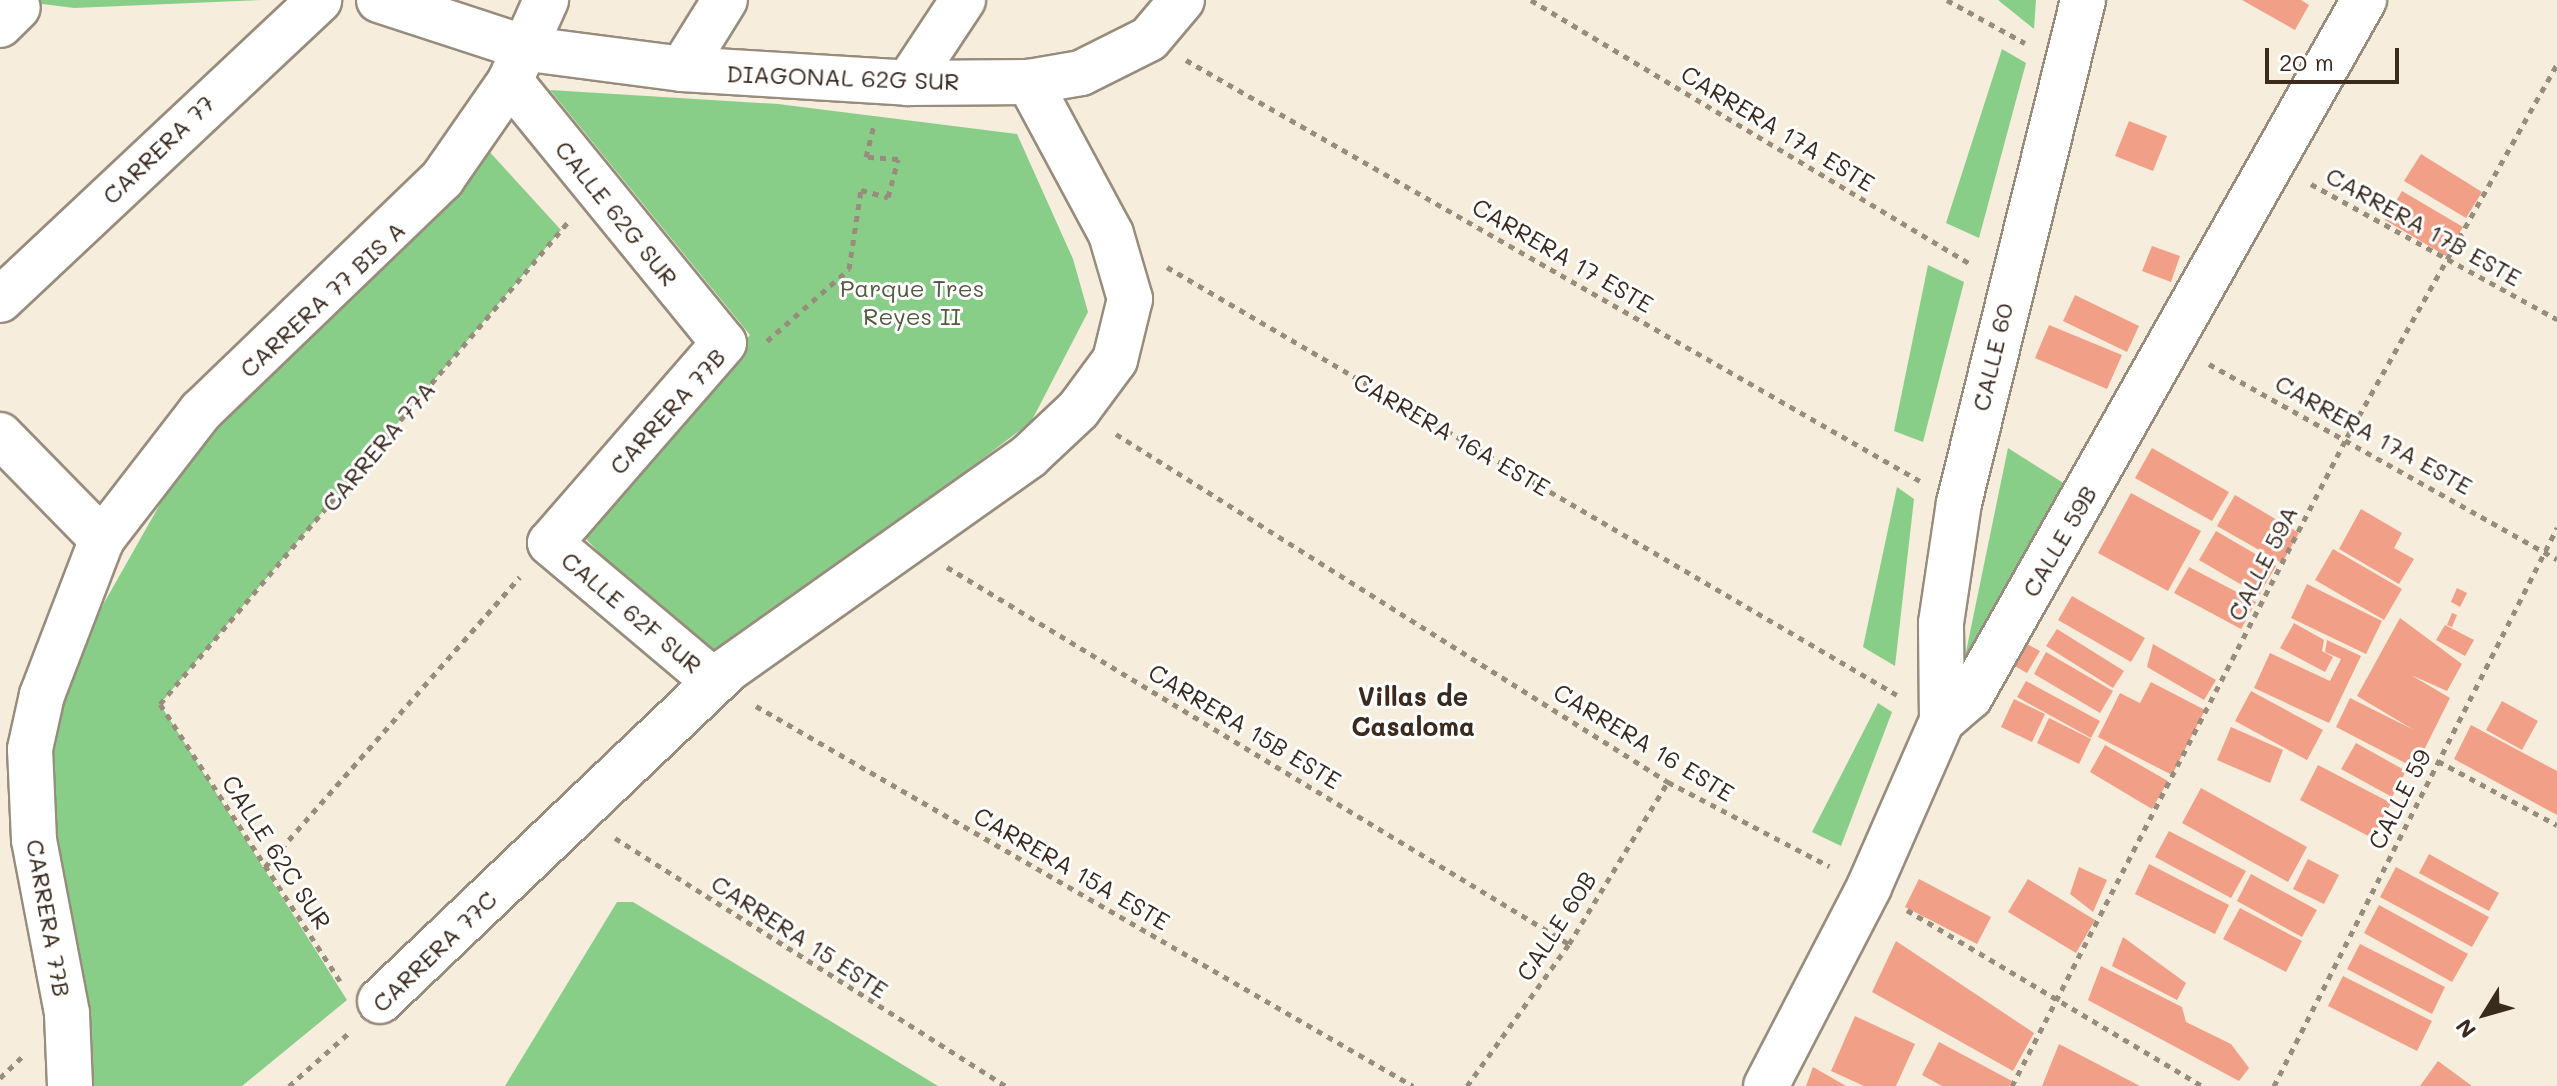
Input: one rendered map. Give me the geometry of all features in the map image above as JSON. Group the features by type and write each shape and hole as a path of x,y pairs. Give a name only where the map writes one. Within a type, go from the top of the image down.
{"street":[{"name":"CARRERA 77","path":"0,300 319,0"},
{"path":"379,0 520,65 546,0"},
{"path":"682,69 725,0"},
{"path":"908,83 963,0"},
{"path":"1149,39 1182,0"},
{"name":"CALLE 60","path":"1942,721 1941,623 1959,503 2007,287 2072,68 2083,0"},
{"name":"CALLE 59B","path":"1766,1086 1869,887 1942,721 1970,697 2275,164 2364,0"},
{"name":"DIAGONAL 62G SUR","path":"520,65 682,69 908,83 1029,82 1081,73 1149,39"},
{"name":"CALLE 62G SUR","path":"520,65 598,189 724,343"},
{"name":"CARRERA 77 BIS A","path":"30,749 42,695 102,539 122,504 201,411 410,217 520,65"},
{"path":"1029,82 1111,234"},
{"name":"CARRERA 77C","path":"374,1008 714,681 903,539 1029,456 1078,410 1115,360 1130,299 1111,234"},
{"name":"CARRERA 77B","path":"550,543 724,343"},
{"path":"4,449 102,539"},
{"name":"CALLE 62F SUR","path":"550,543 714,681"},
{"name":"CARRERA 77B","path":"30,749 34,840 67,1013 70,1086"}],"path":[{"name":"CARRERA 17A ESTE","path":"1531,0 2007,287"},
{"path":"1947,0 2072,68"},
{"name":"CARRERA 17 ESTE","path":"1149,39 1959,503"},
{"name":"CALLE 59A","path":"2012,1086 2058,1003 2347,437 2557,65"},
{"name":"CARRERA 77B","path":"724,343 765,342 849,269 861,190 888,197 898,159 866,157 867,131 889,116 908,83"},
{"name":"CARRERA 17B ESTE","path":"2275,164 2446,261 2557,319"},
{"name":"CARRERA 77A","path":"160,704 598,189"},
{"name":"CARRERA 16A ESTE","path":"1111,234 1942,721"},
{"name":"CARRERA 17A ESTE","path":"2171,343 2347,437 2557,559"},
{"name":"CARRERA 16 ESTE","path":"1078,410 1668,782 1869,887 2058,1003 2202,1086"},
{"name":"CALLE 59","path":"2274,1086 2557,528"},
{"name":"CARRERA 15B ESTE","path":"903,539 1569,944"},
{"path":"265,867 550,543"},
{"name":"CARRERA 15A ESTE","path":"714,681 1413,1086"},
{"name":"CALLE 62C SUR","path":"160,704 265,867 374,1008"},
{"path":"2438,761 2557,825"},
{"name":"CALLE 60B","path":"1467,1086 1569,944 1668,782"},
{"name":"CARRERA 15 ESTE","path":"577,813 1006,1086"},
{"name":"CARRERA 77C","path":"289,1086 374,1008"}],"green space":[{"path":"11,0 262,0 74,8"},
{"path":"1998,0 2036,0 2034,29"},
{"path":"2002,49 2026,63 1979,238 1946,223"},
{"name":"Parque Tres Reyes II","path":"550,90 778,104 1017,134 1073,259 1088,312 1031,422 711,665 583,536 750,335"},
{"path":"486,148 561,230 160,704 347,1000 242,1086 92,1086 49,843 49,722 104,603 168,490 224,418"},
{"path":"1928,265 1964,282 1923,442 1894,431"},
{"path":"2008,448 2065,484 1960,681"},
{"path":"1897,487 1914,499 1895,666 1863,647"},
{"path":"1878,703 1892,712 1841,846 1812,832"},
{"path":"617,902 633,902 938,1086 505,1086"}],"building":[{"path":"2242,0 2301,0 2309,5 2295,30"},
{"path":"2129,121 2167,136 2153,171 2115,156"},
{"path":"2421,154 2482,192 2466,218 2404,181"},
{"path":"2402,191 2463,227 2446,256 2385,220"},
{"path":"2152,246 2180,256 2171,282 2142,271"},
{"path":"2075,295 2139,326 2127,352 2063,321"},
{"path":"2049,325 2122,355 2107,389 2035,358"},
{"path":"2152,448 2229,492 2212,521 2135,478"},
{"path":"2131,493 2201,531 2168,591 2098,553"},
{"path":"2235,495 2299,533 2282,563 2217,526"},
{"path":"2361,509 2402,533 2394,548 2414,559 2399,584 2339,549"},
{"path":"2216,531 2276,566 2259,595 2199,560"},
{"path":"2333,549 2402,589 2384,620 2315,580"},
{"path":"2189,567 2256,602 2241,629 2174,593"},
{"path":"2307,584 2382,621 2366,654 2291,618"},
{"path":"2457,588 2467,593 2460,607 2451,602"},
{"path":"2072,596 2145,638 2131,662 2058,620"},
{"path":"2452,613 2457,615 2452,627 2447,625"},
{"path":"2400,618 2462,664 2447,691 2411,675 2450,698 2415,768 2336,727 2350,698 2414,730 2357,696"},
{"path":"2294,623 2324,640 2322,651 2333,657 2325,672 2280,648"},
{"path":"2445,625 2474,640 2465,656 2436,640"},
{"path":"2057,629 2124,671 2113,688 2046,646"},
{"path":"2327,640 2361,656 2329,723 2254,688 2270,653 2330,681 2341,659 2325,652"},
{"path":"2027,644 2040,651 2027,673 2013,665"},
{"path":"2153,644 2216,680 2204,700 2147,667"},
{"path":"2046,652 2113,691 2100,713 2034,674"},
{"path":"2026,681 2100,721 2091,738 2017,697"},
{"path":"2151,682 2205,710 2172,775 2098,737 2120,693 2140,703"},
{"path":"2251,691 2323,730 2307,760 2235,721"},
{"path":"2014,699 2045,714 2032,742 2001,727"},
{"path":"2502,701 2538,721 2522,750 2486,730"},
{"path":"2049,718 2091,739 2079,764 2037,743"},
{"path":"2471,725 2557,771 2557,815 2454,759"},
{"path":"2231,727 2283,750 2270,783 2217,760"},
{"path":"2356,743 2406,771 2392,797 2341,769"},
{"path":"2105,745 2168,781 2152,809 2090,772"},
{"path":"2318,765 2391,803 2372,838 2300,800"},
{"path":"2201,788 2307,847 2288,882 2182,823"},
{"path":"2169,831 2246,871 2231,898 2155,857"},
{"path":"2429,854 2499,893 2489,911 2419,873"},
{"path":"2308,859 2339,875 2324,904 2293,889"},
{"path":"2149,864 2229,905 2215,934 2135,894"},
{"path":"2079,867 2107,880 2093,912 2070,894"},
{"path":"2396,867 2489,917 2472,947 2380,897"},
{"path":"2251,874 2317,910 2302,937 2237,901"},
{"path":"1919,879 1991,917 1977,944 1905,907"},
{"path":"2028,879 2095,920 2076,953 2008,912"},
{"path":"2379,905 2468,954 2452,982 2364,933"},
{"path":"2240,908 2302,941 2286,972 2223,939"},
{"path":"2123,937 2186,983 2177,1000 2112,966"},
{"path":"1896,941 2034,1033 2013,1071 1872,992"},
{"path":"2360,944 2445,987 2432,1014 2347,969"},
{"path":"2101,966 2182,1007 2186,1022 2231,1044 2249,1068 2239,1081 2088,1000"},
{"path":"2343,976 2432,1021 2417,1051 2328,1006"},
{"path":"1855,1016 1915,1044 1896,1086 1864,1086 1831,1071"},
{"path":"1939,1042 2012,1081 2009,1086 1942,1086 1922,1075"},
{"path":"2059,1044 2140,1086 2042,1086"},
{"path":"2438,1061 2472,1086 2420,1086"},
{"path":"1813,1067 1846,1086 1806,1086"}],"district":[{"name":"Villas de Casaloma","path":"1413,712"}]}
